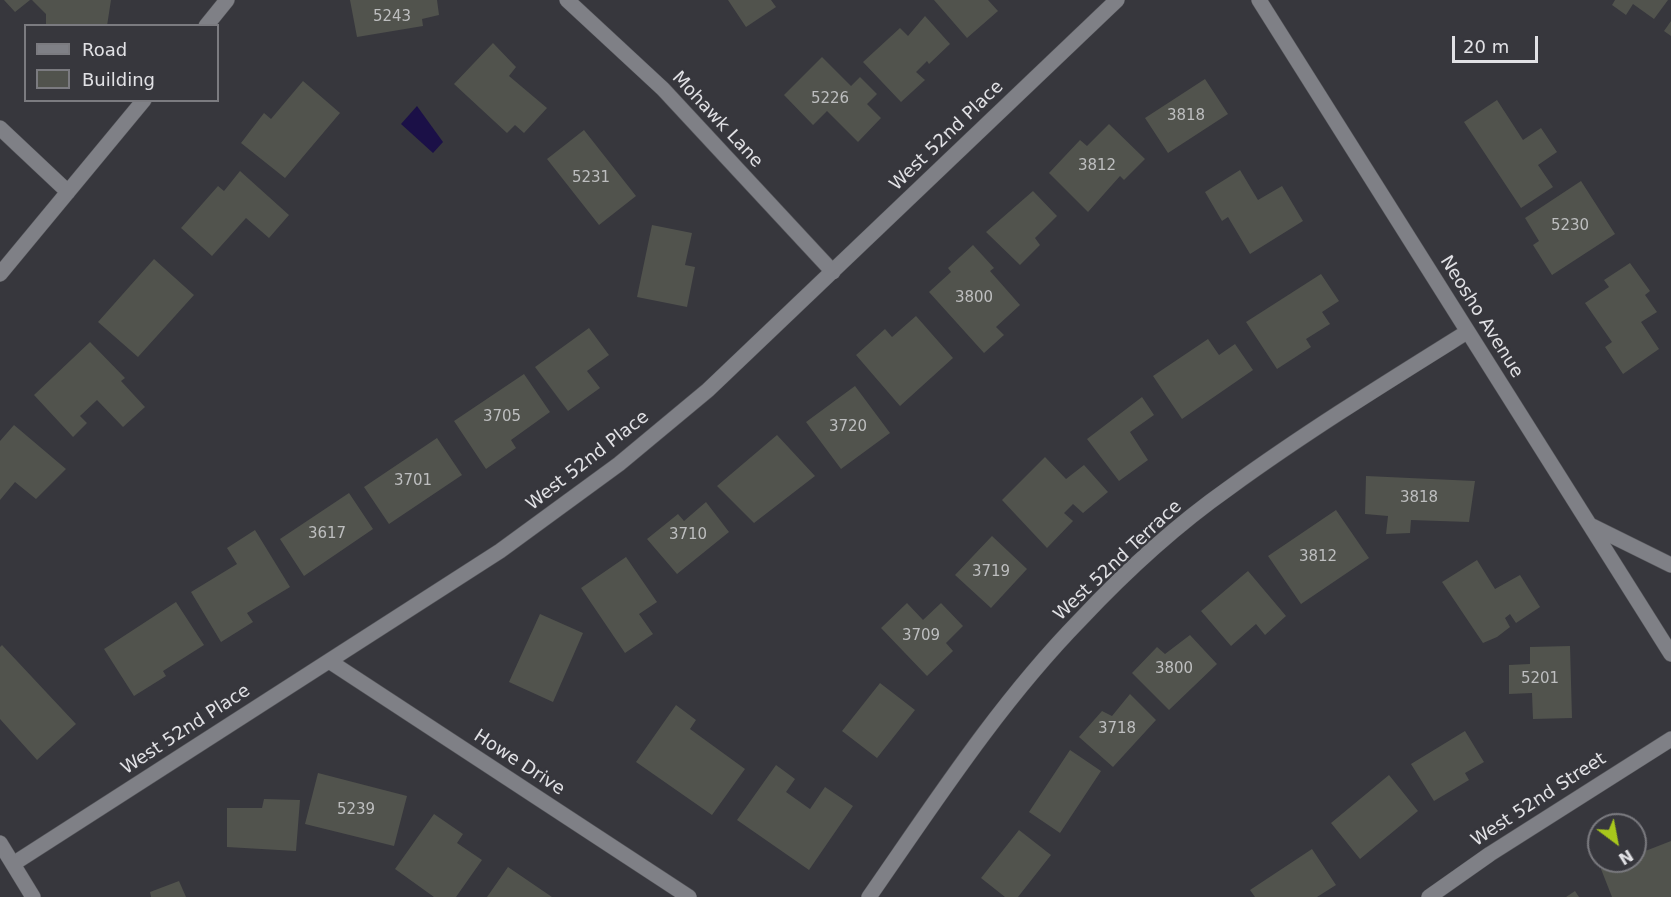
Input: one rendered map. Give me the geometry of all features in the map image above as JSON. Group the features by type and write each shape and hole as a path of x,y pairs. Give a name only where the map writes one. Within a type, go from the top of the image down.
{"street":[{"path":"208,24 227,0"},
{"name":"Mohawk Lane","path":"567,0 663,89 833,272"},
{"name":"West 52nd Place","path":"13,864 500,551 619,464 708,390 1118,0"},
{"name":"Neosho Avenue","path":"1259,0 1671,654"},
{"path":"0,274 142,102"},
{"path":"0,128 68,192"},
{"name":"West 52nd Terrace","path":"869,897 1013,696 1079,620 1153,549 1227,489 1328,419 1467,332"},
{"path":"1589,524 1671,565"},
{"name":"Howe Drive","path":"329,662 688,897"},
{"name":"West 52nd Street","path":"1429,897 1490,854 1671,739"},
{"path":"0,843 33,897"}],"shaded area":[{"path":"417,106 443,142 433,153 401,124"}],"building":[{"path":"4,0 30,0 15,12"},
{"path":"32,0 111,0 107,24 46,24 46,14"},
{"path":"350,0 437,0 439,15 422,19 423,26 357,37"},
{"path":"728,0 771,0 776,7 746,27"},
{"path":"934,0 988,0 998,11 967,38"},
{"path":"1615,0 1668,0 1654,19 1633,4 1626,15 1612,5"},
{"path":"925,16 950,44 929,64 927,61 916,72 925,80 901,102 863,62 900,28 908,36"},
{"path":"1671,21 1671,36 1664,31"},
{"path":"493,43 516,67 509,76 547,108 524,133 515,125 507,133 454,84"},
{"path":"822,57 851,86 860,77 877,94 867,104 881,118 858,142 827,111 813,125 784,95"},
{"path":"1205,79 1228,114 1168,153 1145,118"},
{"path":"303,81 340,113 285,178 241,143 264,113 271,119"},
{"path":"1497,100 1523,140 1541,128 1557,152 1538,165 1553,187 1521,208 1464,122"},
{"path":"1109,124 1145,159 1124,180 1120,176 1088,212 1049,173 1080,140 1087,146"},
{"path":"584,130 636,196 599,225 547,159"},
{"path":"1240,170 1258,200 1282,186 1303,221 1250,254 1228,217 1222,221 1205,192"},
{"path":"240,171 289,215 269,238 246,218 212,256 181,228 218,186 224,191"},
{"path":"1581,181 1615,234 1552,275 1533,245 1539,241 1525,218"},
{"path":"1033,191 1057,216 1035,238 1040,245 1020,265 986,232"},
{"path":"652,225 692,233 685,265 695,267 687,307 637,297"},
{"path":"973,245 994,268 990,271 1020,305 996,327 1004,335 984,353 929,292 951,272 948,268"},
{"path":"154,259 194,295 138,357 98,322"},
{"path":"1630,263 1650,291 1645,295 1657,312 1641,322 1659,349 1623,374 1605,347 1612,342 1585,303 1609,287 1604,280"},
{"path":"1321,274 1339,301 1322,312 1330,324 1306,339 1311,347 1277,369 1246,322"},
{"path":"916,316 953,358 900,406 856,355 885,329 892,337"},
{"path":"589,328 609,355 587,371 600,388 568,411 535,367"},
{"path":"1208,339 1219,355 1235,344 1253,370 1182,419 1153,376"},
{"path":"90,342 125,378 121,381 145,407 123,427 97,400 80,416 87,423 73,437 34,395"},
{"path":"524,374 550,412 511,440 516,448 486,469 454,421"},
{"path":"855,386 890,433 841,469 806,422"},
{"path":"1142,397 1154,415 1130,432 1148,460 1119,481 1087,439"},
{"path":"14,425 66,469 36,499 15,482 0,500 0,441"},
{"path":"777,435 815,476 754,523 717,486"},
{"path":"437,438 462,475 389,524 364,487"},
{"path":"1045,457 1066,479 1084,465 1108,492 1083,513 1073,504 1064,513 1073,521 1047,548 1002,500"},
{"path":"1366,476 1475,481 1469,522 1411,520 1410,533 1386,534 1388,516 1365,514"},
{"path":"349,493 373,529 304,576 280,539"},
{"path":"706,502 729,532 677,574 647,539 678,514 684,521"},
{"path":"1336,510 1369,558 1301,604 1268,556"},
{"path":"255,530 290,587 247,613 253,622 221,642 191,592 237,564 227,548"},
{"path":"992,536 1027,569 991,608 955,575"},
{"path":"626,557 657,602 639,614 653,634 625,653 581,588"},
{"path":"1477,560 1495,589 1520,575 1540,607 1516,623 1510,614 1505,618 1510,627 1497,637 1483,643 1442,582"},
{"path":"1248,571 1286,616 1265,635 1256,624 1231,646 1201,611"},
{"path":"176,602 204,645 163,671 166,676 134,696 104,649"},
{"path":"907,603 923,620 941,603 963,626 946,643 953,651 927,676 881,628"},
{"path":"540,614 583,633 553,702 509,682"},
{"path":"1190,635 1217,664 1169,710 1132,673 1157,647 1165,654"},
{"path":"2,645 76,724 37,760 0,719 0,647"},
{"path":"1570,646 1572,718 1533,719 1532,693 1509,694 1509,665 1530,664 1530,647"},
{"path":"880,683 915,710 877,758 842,731"},
{"path":"1130,694 1156,720 1113,767 1079,737 1102,711 1112,716"},
{"path":"676,705 696,720 690,729 745,769 712,815 636,762"},
{"path":"1465,731 1484,762 1465,773 1469,780 1434,801 1411,764"},
{"path":"1070,750 1101,771 1060,833 1029,812"},
{"path":"776,765 795,779 786,792 810,809 825,787 853,806 809,870 737,820"},
{"path":"318,773 407,796 394,846 305,824"},
{"path":"1389,775 1418,811 1360,859 1331,823"},
{"path":"264,799 300,800 296,851 227,847 227,808 262,808"},
{"path":"434,814 463,834 457,843 482,860 456,897 434,897 395,869"},
{"path":"1019,830 1051,855 1018,897 1005,897 981,878"},
{"path":"1671,841 1671,897 1612,897 1603,873 1647,873 1647,850"},
{"path":"1312,849 1336,885 1317,897 1255,897 1250,890"},
{"path":"508,867 552,897 487,897"},
{"path":"179,881 186,897 151,897 150,892"},
{"path":"1575,891 1579,897 1566,897"}]}
